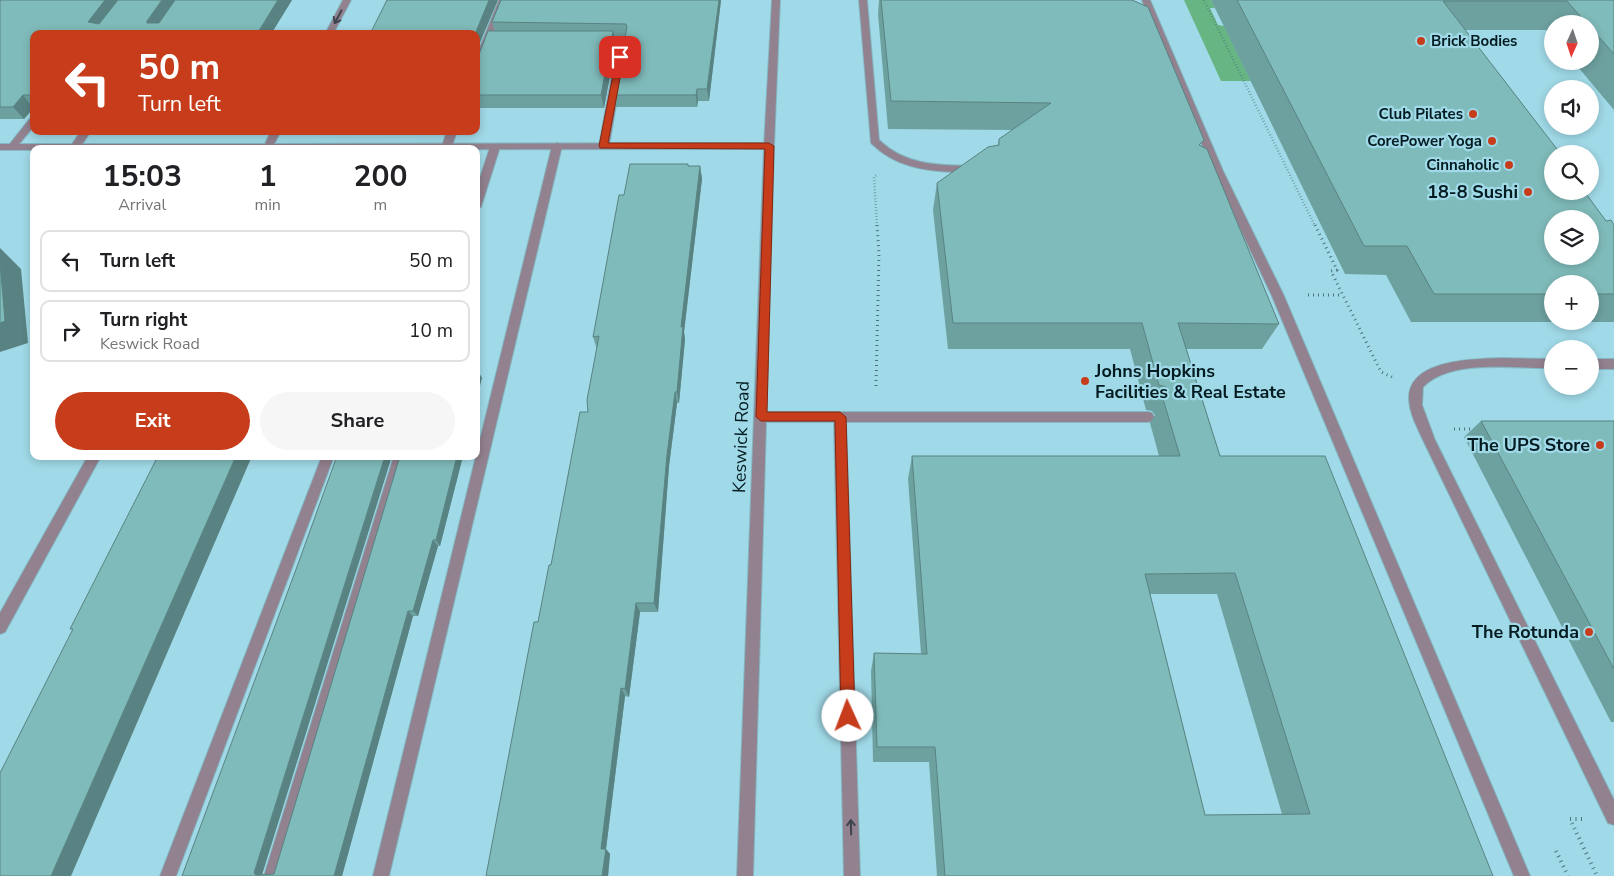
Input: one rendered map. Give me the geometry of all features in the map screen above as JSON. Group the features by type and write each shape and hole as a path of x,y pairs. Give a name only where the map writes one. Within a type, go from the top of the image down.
{"street":[{"path":"331,30 347,0"},
{"path":"480,62 493,39 503,0"},
{"name":"Keswick Road","path":"745,876 769,146 776,0"},
{"path":"862,0 874,141 883,151 895,158 918,166 989,169"},
{"path":"1146,0 1214,171 1278,296 1522,876"},
{"path":"584,39 623,39 604,146"},
{"path":"12,147 30,124"},
{"path":"480,194 495,146"},
{"path":"381,876 557,146"},
{"path":"480,147 769,146"},
{"path":"0,147 30,147"},
{"path":"1544,364 1451,366 1430,373 1418,385 1416,400 1419,416 1429,440 1614,817"},
{"path":"1599,364 1614,364"},
{"path":"761,417 1148,417"},
{"path":"840,417 852,876"},
{"path":"0,628 93,460"},
{"path":"168,876 326,460"},
{"path":"272,876 399,460"}],"path":[{"path":"1204,0 1337,270 1331,271 1380,372"},
{"path":"876,386 879,253 874,177 880,173"},
{"path":"1300,296 1343,295"},
{"path":"1456,438 1451,429 1480,430"},
{"path":"1588,819 1570,819 1597,876"},
{"path":"1556,851 1568,876"}],"green space":[{"path":"1184,0 1211,0 1215,8 1210,8 1218,25 1224,26 1251,81 1221,81"}],"building":[{"path":"0,0 105,0 88,22 99,24 118,0 162,0 147,21 147,23 159,23 175,0 278,0 259,30 30,30 30,95 23,95 13,107 0,107"},
{"path":"387,0 489,0 477,30 372,30"},
{"path":"501,0 719,0 707,89 697,89 696,95 614,95 626,24 492,22"},
{"path":"881,0 1132,0 1148,7 1204,140 1199,145 1207,149 1279,324 1178,323 1220,456 1325,456 1493,876 945,876 935,747 877,747 874,653 927,654 912,456 1180,456 1163,399 1167,397 1169,392 1166,387 1159,385 1142,323 953,323 937,183 988,147 999,145 999,139 1051,103 891,101","holes":["1235,573 1310,814 1205,815 1145,574"]},
{"path":"1237,0 1614,0 1614,54 1599,37 1599,15 1579,15 1567,1 1443,1 1544,132 1544,135 1546,135 1554,145 1544,145 1544,200 1591,200 1598,210 1544,210 1544,265 1599,265 1599,211 1606,221 1611,220 1614,225 1614,294 1599,294 1599,275 1544,275 1544,294 1434,294 1407,246 1364,246"},
{"path":"488,31 613,31 601,95 480,95 480,52"},
{"path":"630,164 688,164 688,166 700,166 681,327 683,327 677,392 675,392 667,455 654,603 636,603 625,689 621,688 601,849 606,849 602,876 486,876 534,622 538,622 549,565 551,565 580,412 588,412 587,400 599,336 593,337 619,195 624,195"},
{"path":"0,262 5,321 0,323"},
{"name":"The Rotunda","path":"1481,421 1614,421 1614,669"},
{"path":"156,460 234,460 51,876 0,876 0,773 73,629 70,629"},
{"path":"336,460 384,460 254,873 256,875 274,874 399,460 456,460 436,540 433,540 413,611 408,611 334,876 182,876"}],"place":[{"name":"Brick Bodies","path":"1421,41"},
{"name":"Club Pilates","path":"1473,114"},
{"name":"CorePower Yoga","path":"1492,141"},
{"name":"Cinnaholic","path":"1509,165"},
{"name":"18-8 Sushi","path":"1528,192"},
{"name":"Johns Hopkins Facilities & Real Estate","path":"1085,381"},
{"name":"The UPS Store","path":"1600,445"},
{"name":"The Rotunda","path":"1589,632"}],"route":[{"path":"620,57 604,146 769,146 761,417 840,417 848,716"}]}
